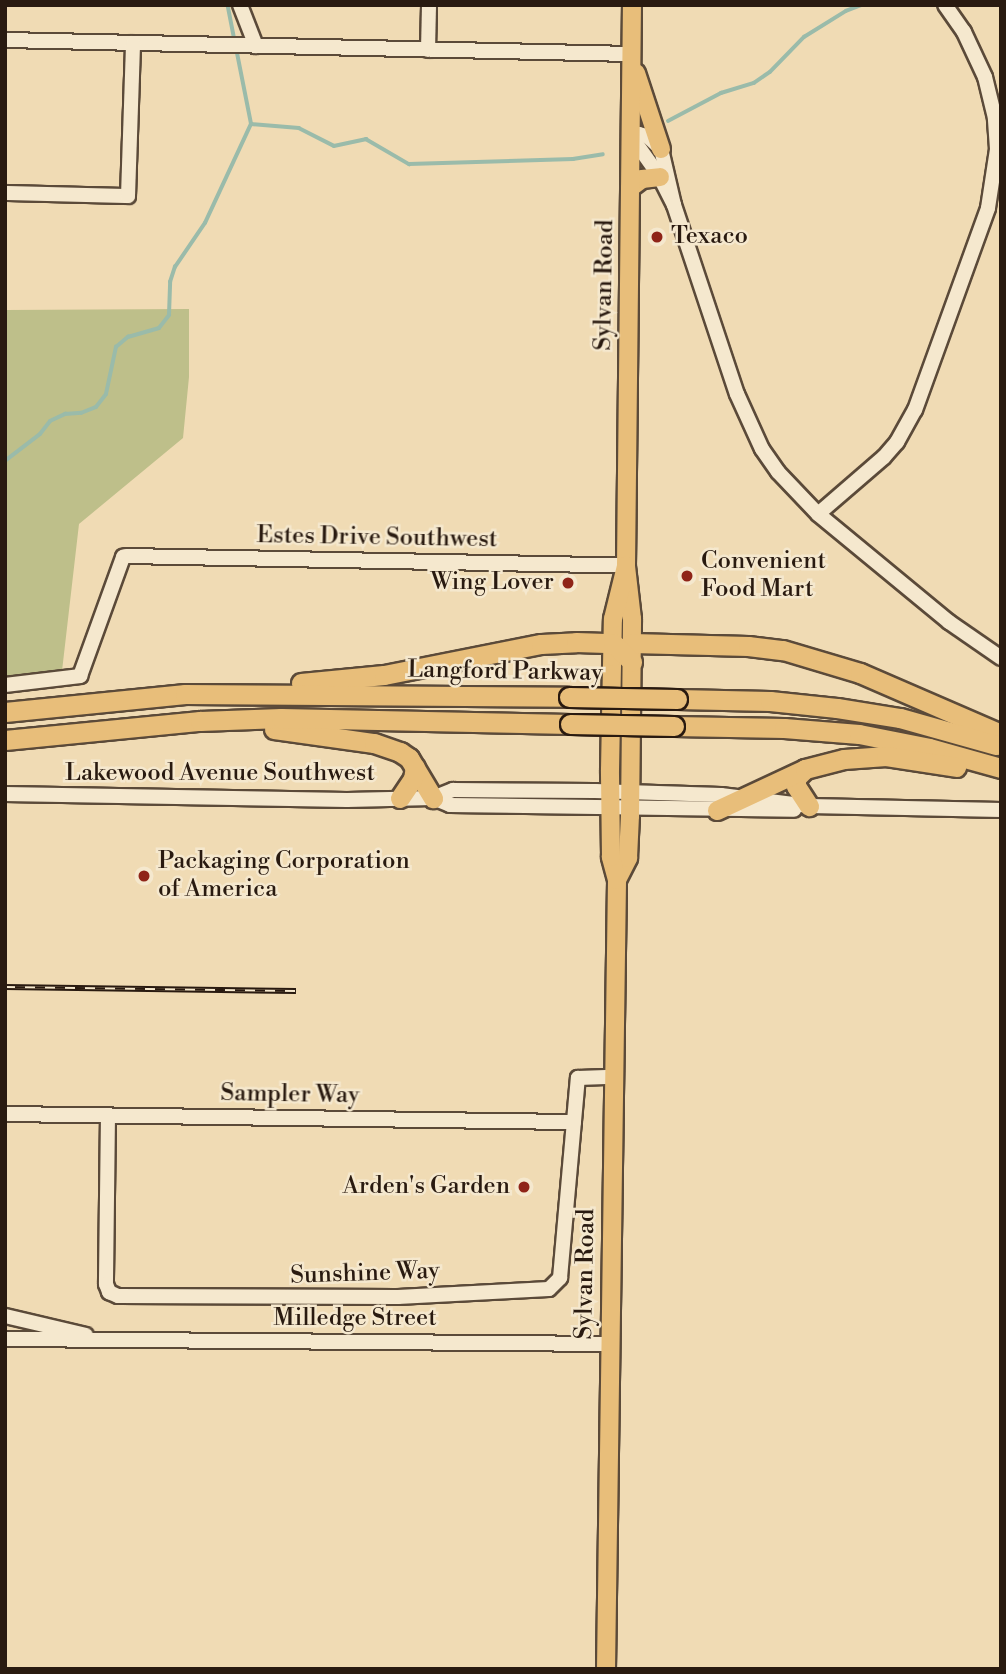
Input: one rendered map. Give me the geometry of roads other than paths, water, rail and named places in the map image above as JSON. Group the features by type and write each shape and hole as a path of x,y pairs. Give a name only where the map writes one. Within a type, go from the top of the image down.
{"highway":[{"path":"186,694 384,675 541,644 622,651 748,646 816,657 860,673 1001,734"},
{"name":"Langford Parkway","path":"5,712 186,694 770,701 900,718 1001,746"},
{"name":"Langford Parkway","path":"5,740 200,721 281,718 785,728 859,734 929,748 1001,768"},
{"path":"200,721 374,743 400,752 415,767 433,798"},
{"path":"717,810 805,769 844,759 886,756 1001,774"},
{"path":"400,798 413,779 415,767"},
{"path":"805,769 796,778 796,786 808,806"}],"main road":[{"name":"Sylvan Road","path":"617,880 628,858 629,801 622,651 613,619 626,566 632,5"},
{"path":"632,58 661,149"},
{"path":"630,188 642,178 660,177"},
{"name":"Sylvan Road","path":"607,1669 612,1077 617,880 611,858 610,800 622,651"}],"street":[{"path":"240,5 256,46"},
{"path":"428,50 429,5"},
{"path":"818,514 884,457 897,442 915,410 990,199 997,149 995,118 985,77 964,32 945,5"},
{"path":"5,40 428,50 632,58"},
{"path":"5,193 128,195 132,43"},
{"path":"674,205 660,177 631,136 647,136 661,149 674,205 747,420 778,472 818,514 949,622 1001,658"},
{"name":"Estes Drive Southwest","path":"5,685 79,676 124,557 127,556 626,566"},
{"name":"Lakewood Avenue Southwest","path":"5,794 433,798 450,805 610,800 717,810 789,811 808,806"},
{"name":"Lakewood Avenue Southwest","path":"629,801 744,797 808,806 1001,810"},
{"name":"Sunshine Way","path":"108,1115 106,1284 109,1292 118,1296 271,1299 398,1297 554,1287 560,1278 578,1078 612,1077"},
{"name":"Sampler Way","path":"5,1114 574,1122"},
{"name":"Milledge Street","path":"5,1316 60,1327 101,1340"},
{"name":"Milledge Street","path":"5,1339 610,1344"}],"waterway":[{"path":"228,5 235,41"},
{"path":"668,121 721,93 754,83 770,72 804,37 846,11 862,5"},
{"path":"893,5 904,5"},
{"path":"5,461 40,434 50,421 65,414 81,413 96,407 106,394 116,347 128,337 159,328 169,315 170,282 175,267 205,223 251,124 236,48"},
{"path":"251,124 299,128 334,146 366,139 409,164 573,159 603,154"}],"railway":[{"path":"5,987 296,991"}],"place":[{"name":"Texaco","path":"657,237"},
{"name":"Convenient Food Mart","path":"687,576"},
{"name":"Wing Lover","path":"568,583"},
{"name":"Packaging Corporation of America","path":"144,876"},
{"name":"Arden's Garden","path":"524,1187"}]}
